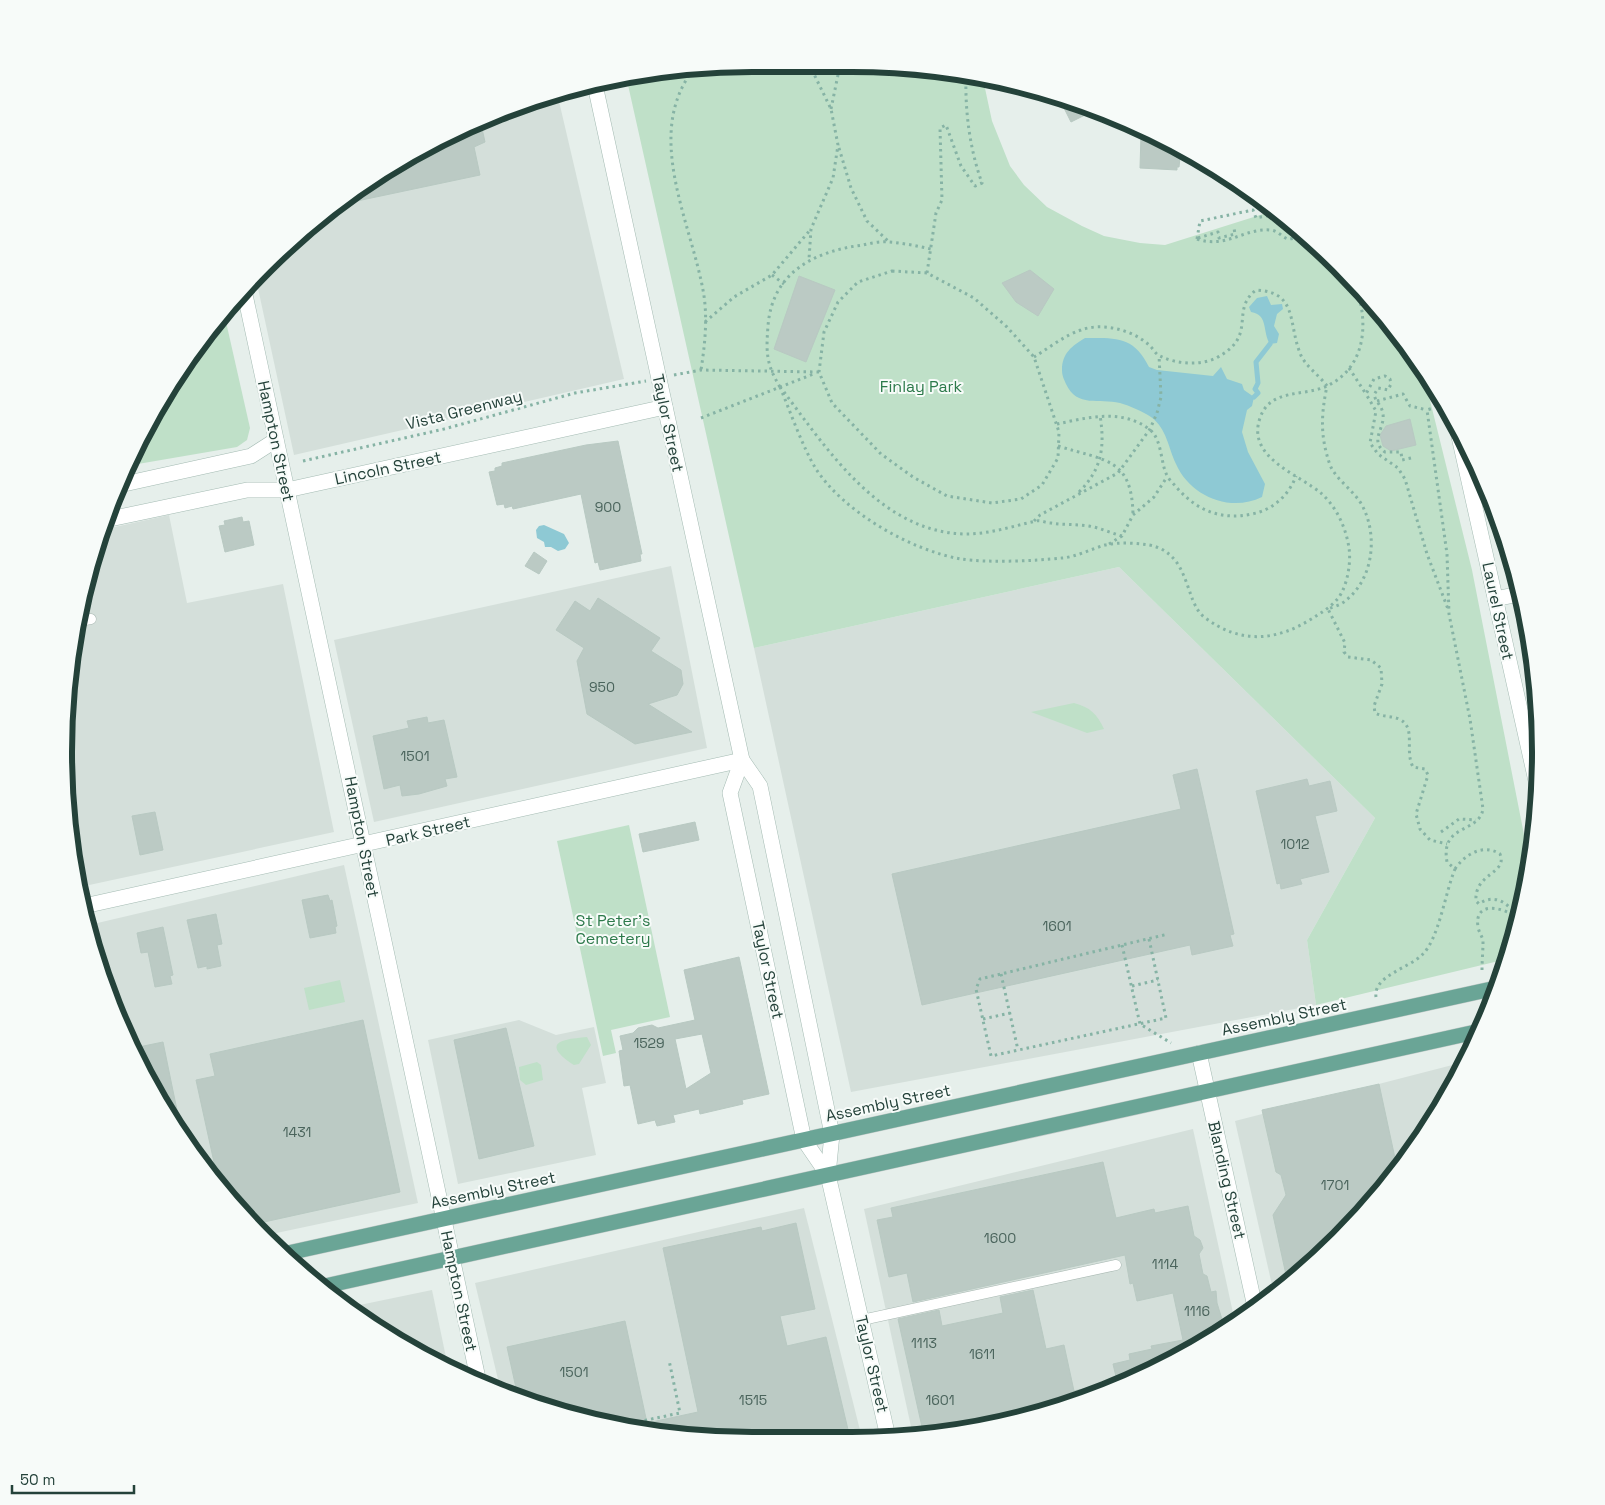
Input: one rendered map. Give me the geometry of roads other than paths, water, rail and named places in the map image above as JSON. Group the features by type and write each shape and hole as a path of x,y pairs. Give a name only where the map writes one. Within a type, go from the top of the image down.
{"main road":[{"name":"Taylor Street","path":"596,91 742,760 760,786 832,1134 828,1175 887,1431"},
{"name":"Hampton Street","path":"246,299 350,776 362,846 476,1373"},
{"name":"Lincoln Street","path":"115,518 247,490 287,490 665,406"},
{"path":"128,483 251,456 276,440"},
{"name":"Laurel Street","path":"1463,454 1532,762"},
{"path":"1495,599 1513,595"},
{"name":"Taylor Street","path":"742,760 730,793 804,1140 828,1175"},
{"name":"Park Street","path":"91,905 362,846 742,760"},
{"name":"Assembly Street","path":"292,1252 1489,989"},
{"path":"330,1285 1472,1033"},
{"name":"Blanding Street","path":"1199,1053 1254,1301"}],"lane":[{"path":"86,620 91,619"},
{"path":"862,1320 1116,1265"}],"water":[{"path":"1267,296 1271,305 1282,304 1283,309 1277,314 1274,326 1279,334 1277,343 1270,344 1263,320 1257,314 1251,312 1249,307 1257,298"},
{"path":"1085,338 1115,339 1130,344 1137,349 1149,367 1157,370 1213,376 1221,367 1227,379 1242,384 1244,390 1254,397 1252,406 1247,410 1242,432 1248,452 1265,484 1262,497 1237,503 1224,502 1201,493 1182,475 1161,427 1151,417 1120,403 1089,401 1071,392 1062,374 1062,364 1072,347"},
{"path":"544,525 564,534 569,543 565,549 558,551 551,547 545,547 544,542 537,538 536,530 539,526"}],"waterway":[{"path":"1254,397 1258,393 1255,389 1258,383 1256,362 1270,344"}],"park label":[{"name":"Finlay Park","path":"921,386"},
{"name":"St Peter's Cemetery","path":"613,929"}]}
